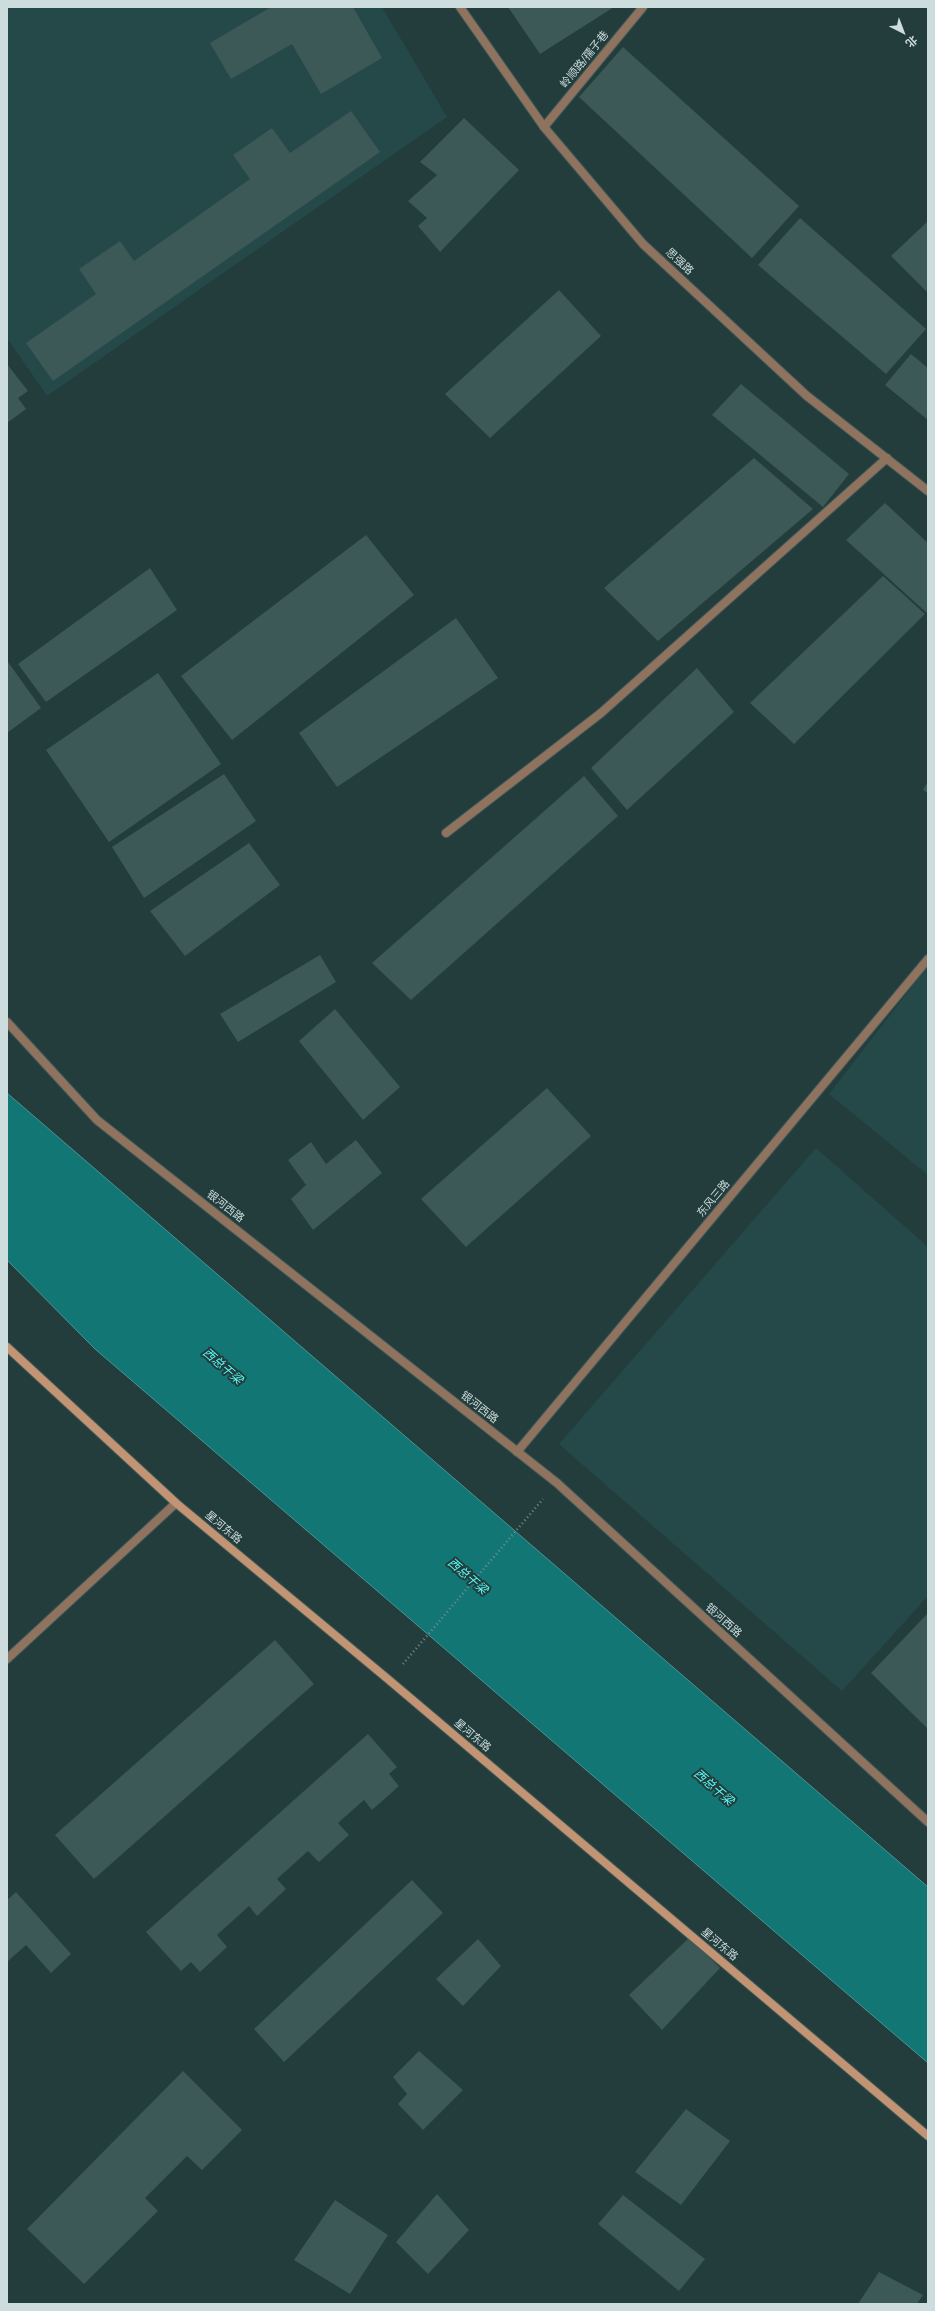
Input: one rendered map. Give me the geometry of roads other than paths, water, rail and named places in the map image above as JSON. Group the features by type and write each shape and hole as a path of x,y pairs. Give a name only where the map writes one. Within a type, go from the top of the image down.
{"main road":[{"name":"星河东路","path":"7,1347 176,1503 389,1680 928,2136"}],"street":[{"name":"思强路","path":"460,7 544,127 644,244 807,396 928,491"},
{"name":"岭顺路/孺子巷","path":"544,127 643,7"},
{"path":"446,833 601,714 887,458"},
{"name":"东风三路","path":"517,1452 928,959"},
{"name":"银河西路","path":"7,1022 97,1120 557,1483 928,1822"},
{"path":"7,1659 176,1503"}],"water":[{"name":"西总干梁","path":"7,1093 928,1887 928,2063 95,1349 7,1260"}]}
